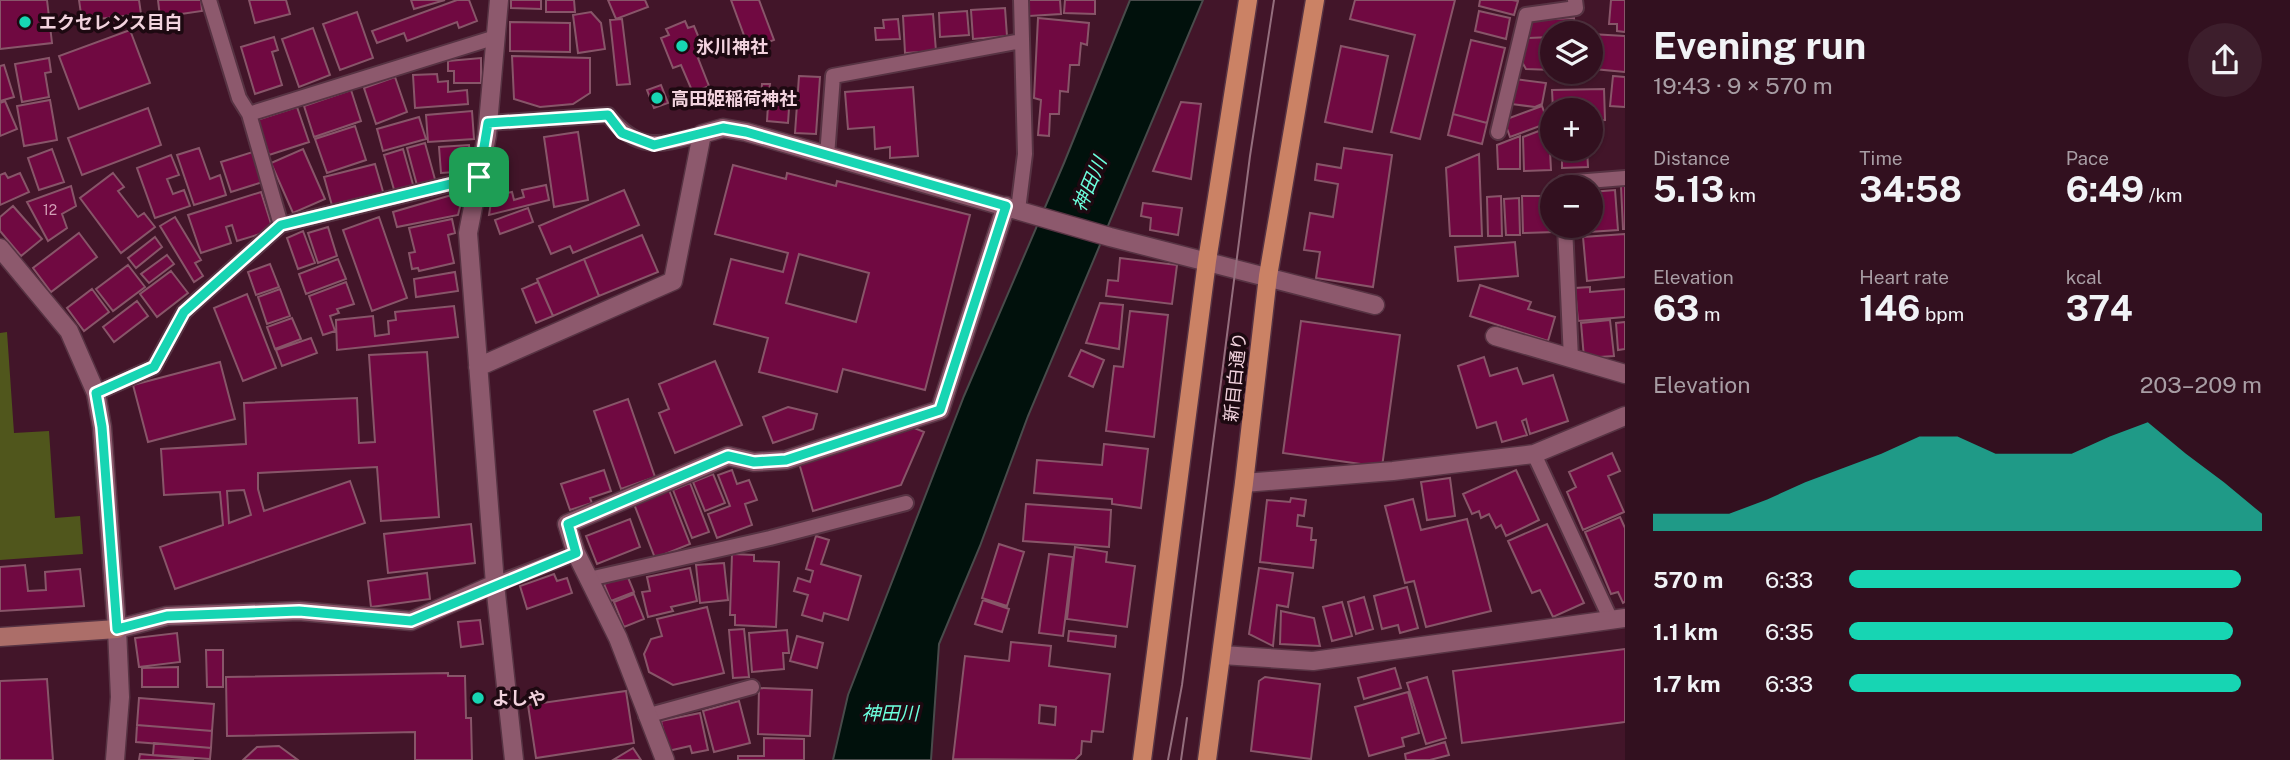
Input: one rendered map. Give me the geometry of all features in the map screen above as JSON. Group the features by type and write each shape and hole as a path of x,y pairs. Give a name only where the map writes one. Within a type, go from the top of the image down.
{"main road":[{"path":"1142,760 1207,261 1248,0"},
{"name":"新目白通り","path":"1207,760 1268,276 1315,0"}],"street":[{"path":"499,0 488,123 468,233 495,584 514,760"},
{"path":"478,367 673,281 702,134 723,128 1110,237 1376,305"},
{"path":"665,760 618,638 576,553 568,524 728,456 754,462 786,460 940,410 1019,210"},
{"path":"0,248 69,331 96,393 102,427 117,629 120,697 115,760"},
{"path":"1495,336 1625,374"},
{"path":"1244,483 1393,471 1535,454 1625,415"},
{"path":"0,637 117,629 167,616 299,611 411,621 495,584"},
{"path":"1222,655 1313,661 1618,619"}],"lane":[{"path":"209,0 239,98 249,114 281,225"},
{"path":"1019,210 1025,154 1021,0"},
{"path":"1498,132 1526,15 1576,8 1575,0"},
{"path":"249,114 496,37"},
{"path":"827,156 833,76 1021,41"},
{"path":"488,123 608,115 622,133 654,145 702,134"},
{"path":"96,393 154,367 184,312 281,225 479,177"},
{"path":"1603,180 1625,178"},
{"path":"1566,238 1571,359"},
{"path":"1535,454 1618,619"},
{"path":"589,579 770,538 906,503"},
{"path":"495,584 576,553"},
{"path":"646,716 752,687"}],"green space":[{"path":"7,332 14,433 49,431 55,518 80,516 83,554 0,560 0,333"}],"water":[{"name":"神田川","path":"1130,0 1203,0 1028,416 980,546 939,644 931,760 833,760 848,695 964,396 1064,163"}],"building":[{"name":"エクセレンス目白","path":"0,0 47,0 52,43 0,49"},
{"path":"79,0 139,0 141,14 82,21"},
{"path":"158,0 201,0 202,11 160,17"},
{"path":"249,0 286,0 290,14 255,23"},
{"path":"411,0 445,0 414,9"},
{"path":"457,0 469,0 477,21 459,28 457,22 407,41 404,33 377,43 372,31"},
{"path":"511,0 541,0 541,9 511,8"},
{"path":"546,0 574,0 575,12 546,12"},
{"path":"608,0 645,0 648,7 616,19"},
{"path":"731,0 759,0 774,40 749,49"},
{"path":"1029,0 1060,0 1061,14 1029,16"},
{"path":"1065,0 1095,0 1095,14 1064,13"},
{"path":"1355,0 1455,0 1420,139 1391,132 1415,35 1350,19"},
{"path":"1480,0 1518,1 1514,15 1479,6"},
{"path":"1611,0 1625,0 1625,32 1617,31 1617,24 1609,24"},
{"path":"1005,8 1007,36 973,39 971,10"},
{"path":"967,11 969,35 940,37 939,13"},
{"path":"1479,11 1510,18 1506,39 1475,31"},
{"path":"357,12 373,58 340,70 323,24"},
{"path":"591,12 601,23 605,49 578,53 573,15"},
{"path":"933,14 936,51 905,53 903,16"},
{"path":"1038,18 1089,23 1087,45 1081,43 1079,65 1070,65 1068,92 1060,91 1059,114 1050,114 1049,136 1038,135 1041,100 1034,98"},
{"path":"1574,18 1574,21 1540,21 1540,38 1528,38 1531,20"},
{"path":"622,19 630,84 617,85 610,20"},
{"path":"898,19 900,39 876,40 875,28 884,28 883,20"},
{"path":"685,21 688,28 694,26 706,55 698,58 709,86 693,93 681,65 673,68 661,38 669,35 666,29"},
{"path":"510,22 570,23 570,52 510,51"},
{"path":"313,28 330,75 299,87 282,39"},
{"path":"130,30 150,83 79,109 59,56"},
{"path":"1603,35 1625,36 1625,72 1603,70"},
{"path":"274,37 278,50 272,52 282,85 255,94 241,47"},
{"path":"1528,38 1540,38 1540,70 1526,69 1522,62"},
{"path":"1471,40 1505,48 1487,123 1453,114"},
{"path":"1341,46 1388,56 1372,132 1325,122"},
{"path":"512,56 590,58 590,93 573,104 540,107 514,99"},
{"path":"49,58 51,72 45,73 49,97 22,102 15,64"},
{"path":"481,58 481,83 454,83 454,71 448,71 448,61"},
{"path":"4,65 14,97 0,101 0,66"},
{"path":"437,74 438,82 448,81 448,92 467,90 468,104 415,108 413,75"},
{"path":"799,76 820,77 816,134 795,133"},
{"path":"1613,76 1625,77 1625,107 1610,106"},
{"path":"395,77 407,112 376,124 364,88"},
{"path":"1515,79 1546,84 1540,105 1535,107 1511,104"},
{"path":"762,84 770,84 769,92 790,94 788,123 767,121 768,105 761,104"},
{"path":"661,85 668,103 654,108 647,90"},
{"path":"913,87 918,156 890,158 890,147 875,149 874,127 848,129 845,92"},
{"path":"1604,89 1605,120 1603,98 1552,98 1552,90"},
{"path":"351,90 361,121 314,137 304,106"},
{"path":"50,100 57,140 24,146 17,106"},
{"path":"5,101 17,129 0,136 0,103"},
{"path":"1181,102 1201,104 1191,179 1153,171"},
{"path":"297,107 309,142 269,155 257,120"},
{"path":"1540,107 1540,126 1510,137 1504,120"},
{"path":"148,108 161,145 82,175 68,138"},
{"path":"472,111 474,139 428,142 426,115"},
{"path":"1453,114 1487,123 1482,144 1448,135"},
{"path":"419,117 426,139 383,151 377,129"},
{"path":"355,126 366,160 327,173 315,139"},
{"path":"1540,131 1540,161 1551,161 1551,170 1524,171 1523,137"},
{"path":"578,132 588,200 554,207 544,137"},
{"path":"1520,136 1520,169 1498,169 1497,145"},
{"path":"425,143 436,183 418,189 407,148"},
{"path":"469,145 471,171 441,173 439,147"},
{"path":"199,148 210,179 220,175 226,195 194,205 177,155"},
{"path":"1344,148 1392,155 1373,287 1316,278 1320,252 1304,250 1310,213 1333,217 1338,184 1315,180 1317,164 1341,168"},
{"path":"52,149 64,182 39,190 28,158"},
{"path":"303,149 325,199 293,213 271,163"},
{"path":"403,149 414,188 395,193 384,155"},
{"path":"256,151 266,181 231,192 221,162"},
{"path":"1479,154 1482,236 1450,236 1446,168"},
{"path":"171,155 179,175 167,179 173,194 184,190 190,206 155,218 137,168"},
{"path":"1562,161 1588,161 1588,167 1562,168"},
{"path":"375,164 384,195 333,209 324,177"},
{"path":"733,165 786,179 787,173 836,186 837,181 970,215 925,390 843,369 837,392 759,372 768,338 714,324 731,259 783,272 788,253 715,234","holes":["799,254 869,273 856,322 786,303"]},
{"path":"5,173 8,178 20,173 29,192 0,205 0,175"},
{"path":"113,173 124,187 118,191 138,217 144,213 155,227 121,253 80,198"},
{"path":"546,185 549,200 489,215 492,196 512,192 514,200 524,197 522,190"},
{"path":"1625,185 1625,229 1623,229 1621,186"},
{"path":"71,186 76,206 62,214 67,228 48,241 27,202"},
{"path":"624,190 639,225 573,253 570,246 551,254 539,226"},
{"path":"1615,190 1618,230 1603,231 1603,191"},
{"path":"261,192 273,230 237,241 232,225 226,227 231,243 201,253 188,215"},
{"path":"455,194 463,195 458,215 397,227 393,212"},
{"path":"1501,196 1502,236 1488,236 1487,197"},
{"path":"1522,196 1540,196 1540,232 1523,233"},
{"path":"1519,198 1520,235 1506,235 1504,199"},
{"path":"1143,203 1182,208 1178,235 1150,230 1151,218 1141,216"},
{"path":"13,206 42,239 21,256 0,231 0,217"},
{"path":"528,208 533,222 500,234 495,220"},
{"path":"175,217 201,260 195,263 203,276 194,282 160,226"},
{"path":"379,217 407,298 372,311 343,230"},
{"path":"452,219 455,233 448,235 454,263 419,271 418,268 412,269 409,253 415,252 409,228"},
{"path":"328,227 337,256 318,263 308,233"},
{"path":"303,231 315,263 298,269 287,238"},
{"path":"79,233 97,257 51,292 33,268"},
{"path":"1625,234 1625,277 1587,281 1583,238 1603,238 1603,236"},
{"path":"642,235 658,272 599,296 584,259"},
{"path":"155,237 162,247 136,268 128,258"},
{"path":"1515,242 1518,276 1458,281 1455,247"},
{"path":"167,255 174,264 149,283 141,274"},
{"path":"1120,258 1177,265 1172,304 1106,296 1108,280 1118,281"},
{"path":"338,259 346,279 306,294 299,274"},
{"path":"584,259 599,296 553,316 537,279"},
{"path":"270,264 279,287 256,295 248,272"},
{"path":"128,265 145,287 113,311 96,289"},
{"path":"171,271 188,293 157,317 140,294"},
{"path":"455,272 458,291 416,297 414,279"},
{"path":"346,282 354,304 337,309 339,313 330,316 335,331 323,335 309,296"},
{"path":"538,282 553,316 536,323 522,289"},
{"path":"1480,285 1531,302 1528,309 1555,317 1548,341 1470,316"},
{"path":"1590,287 1590,292 1625,289 1625,317 1578,321 1575,288"},
{"path":"92,289 109,312 84,331 67,308"},
{"path":"280,289 290,316 267,324 258,297"},
{"path":"247,294 276,368 243,381 214,308"},
{"path":"137,301 148,316 114,342 103,327"},
{"path":"1100,303 1123,305 1119,349 1086,343"},
{"path":"454,306 458,337 337,350 336,320 373,316 375,336 389,334 388,321 396,320 395,312"},
{"path":"1130,311 1168,315 1154,437 1106,431 1114,366 1123,367"},
{"path":"292,318 301,339 275,349 267,327"},
{"path":"1610,320 1614,356 1584,358 1581,323"},
{"path":"1301,321 1400,335 1382,467 1283,453"},
{"path":"1625,322 1625,349 1618,350 1616,323"},
{"path":"311,338 317,353 282,366 276,350"},
{"path":"1081,350 1104,360 1093,387 1069,376"},
{"path":"427,352 439,517 381,521 377,467 258,473 258,489 264,511 350,481 365,523 175,589 160,547 223,525 220,492 164,495 161,449 246,444 244,403 357,398 359,443 375,442 369,355","holes":["244,490 251,515 229,523 227,491"]},
{"path":"1484,357 1490,376 1517,368 1523,384 1553,375 1568,421 1530,434 1526,419 1522,421 1527,435 1502,442 1496,422 1477,428 1458,366"},
{"path":"715,361 742,425 675,453 659,413 669,409 659,384"},
{"path":"220,362 235,419 148,442 133,385"},
{"path":"628,399 655,477 621,489 594,411"},
{"path":"788,407 817,414 813,429 773,443 763,417"},
{"path":"912,427 924,432 901,485 813,511 799,463"},
{"path":"1104,444 1148,449 1141,508 1112,504 1112,499 1034,493 1037,460 1102,465"},
{"path":"1612,453 1620,471 1608,476 1624,512 1583,530 1567,492 1576,487 1569,472"},
{"path":"604,470 611,491 590,498 592,503 570,510 561,484"},
{"path":"732,470 737,484 749,480 757,500 745,504 752,525 717,538 708,514 730,506 718,475"},
{"path":"1516,470 1539,520 1506,536 1501,525 1496,528 1489,514 1481,518 1479,511 1472,514 1463,494"},
{"path":"713,474 725,503 705,511 693,482"},
{"path":"1450,478 1455,516 1427,520 1421,482"},
{"path":"690,483 709,532 692,538 673,490"},
{"path":"669,490 690,544 655,558 634,504"},
{"path":"1291,498 1306,500 1304,516 1298,515 1297,526 1312,528 1311,540 1316,540 1313,568 1260,562 1267,500 1290,502"},
{"path":"1413,499 1421,530 1467,519 1491,611 1426,627 1414,581 1405,583 1385,506"},
{"path":"1026,504 1111,510 1109,547 1023,541"},
{"path":"1620,517 1625,528 1623,603 1618,592 1611,594 1585,532"},
{"path":"630,519 640,547 597,564 586,536"},
{"path":"471,524 475,563 388,573 384,534"},
{"path":"1547,524 1584,603 1553,617 1540,590 1532,593 1508,541"},
{"path":"816,536 829,540 821,564 861,576 848,620 824,613 822,621 802,615 808,595 794,591 798,578 810,582 813,571 806,569"},
{"path":"999,544 1024,552 1007,606 982,598"},
{"path":"1075,547 1107,552 1106,562 1135,566 1127,627 1067,619"},
{"path":"732,554 754,555 754,561 779,562 776,627 735,625 735,615 730,615"},
{"path":"1049,554 1073,557 1063,636 1039,633"},
{"path":"724,563 728,600 700,603 696,565"},
{"path":"25,565 28,591 46,590 45,572 80,569 84,606 0,611 0,567"},
{"path":"690,568 697,601 671,607 673,611 648,617 642,592 650,591 647,577"},
{"path":"1259,568 1293,573 1288,607 1277,605 1273,646 1249,634"},
{"path":"427,573 430,599 371,607 368,581"},
{"path":"554,574 557,581 567,578 572,593 527,609 520,586"},
{"path":"627,575 634,592 611,601 604,584"},
{"path":"1407,587 1418,628 1400,633 1398,625 1382,629 1374,596"},
{"path":"634,594 644,619 624,627 614,602"},
{"path":"1364,597 1373,629 1356,634 1348,602"},
{"path":"983,600 1009,609 1002,632 975,624"},
{"path":"1342,602 1352,636 1332,641 1323,607"},
{"path":"707,607 724,673 673,685 649,672 644,654 651,639 662,636 657,619"},
{"path":"1281,611 1314,618 1320,646 1280,644"},
{"path":"480,620 483,644 461,647 458,622"},
{"path":"744,629 749,677 733,678 729,630"},
{"path":"787,630 789,653 783,653 784,669 752,672 749,633"},
{"path":"1069,631 1116,636 1115,647 1068,641"},
{"path":"177,633 180,662 139,667 135,638"},
{"path":"797,636 823,643 817,668 790,661"},
{"path":"1011,642 1051,646 1049,666 1110,674 1103,732 1092,731 1091,742 1082,741 1081,754 1075,760 953,759 965,656 1009,661","holes":["1040,705 1056,707 1055,725 1039,723"]},
{"path":"1625,649 1625,722 1462,743 1453,671"},
{"path":"206,650 223,650 223,687 207,687"},
{"path":"178,667 178,687 142,687 142,668"},
{"path":"1395,668 1401,688 1364,699 1358,678"},
{"path":"448,673 448,676 465,676 466,718 471,718 472,760 415,760 415,732 227,736 226,677"},
{"path":"1265,677 1320,684 1311,759 1251,751 1259,681"},
{"path":"1427,677 1446,738 1426,744 1407,683"},
{"path":"47,679 53,760 0,760 0,681"},
{"path":"759,688 812,690 810,736 758,734"},
{"path":"626,691 634,743 536,758 528,705"},
{"path":"1408,692 1419,733 1402,738 1404,746 1369,756 1355,707"},
{"path":"139,698 214,704 212,731 137,725"},
{"path":"739,701 750,743 714,752 703,711"},
{"path":"700,713 708,750 692,753 690,746 668,751 661,721"},
{"path":"137,725 212,731 211,748 136,742"},
{"path":"764,738 804,739 804,760 738,760 738,756 764,756"},
{"path":"1445,742 1449,755 1430,760 1406,760 1405,754"},
{"path":"154,743 211,748 210,759 153,755"},
{"path":"279,746 298,760 243,760 257,747"},
{"path":"633,748 641,760 613,760"},
{"path":"140,754 193,759 193,760 139,760"}],"tram line":[{"path":"1168,760 1182,685 1250,156 1274,0"},
{"path":"1181,760 1187,718"}],"place":[{"name":"エクセレンス目白","path":"25,22"},
{"name":"氷川神社","path":"682,46"},
{"name":"高田姫稲荷神社","path":"657,98"},
{"name":"よしや","path":"478,698"}],"route":[{"path":"608,115 622,133 654,145 723,128 746,132 1006,206 940,410 786,460 754,462 728,456 568,524 576,553 495,584 411,621 299,611 167,616 117,629 102,427 96,393 154,367 184,312 281,225 479,177 488,123 608,115"}]}
